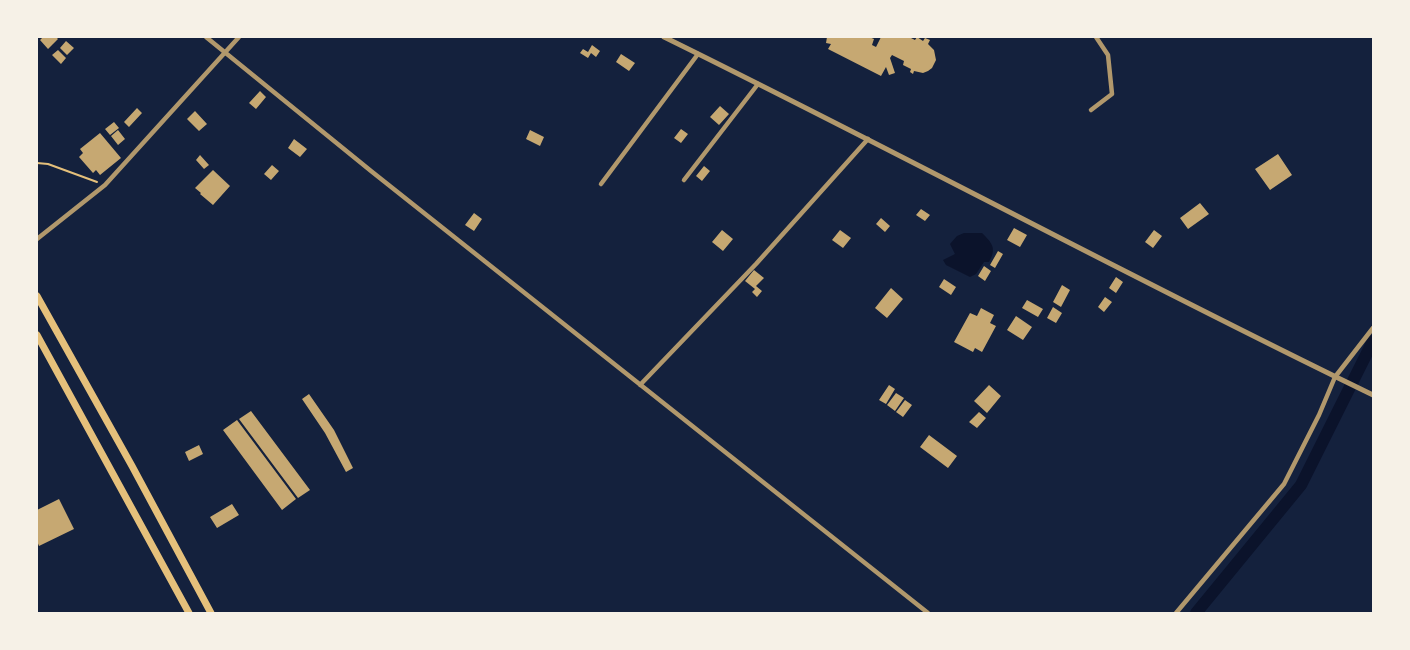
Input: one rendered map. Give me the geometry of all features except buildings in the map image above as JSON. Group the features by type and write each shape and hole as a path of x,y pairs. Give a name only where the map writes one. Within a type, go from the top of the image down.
{"highway":[{"path":"37,296 211,613"},
{"path":"37,335 189,613"}],"street":[{"path":"206,37 370,171 928,613"},
{"path":"37,239 105,185 239,37"},
{"path":"664,37 1373,395"},
{"path":"1091,110 1112,94 1108,55 1096,37"},
{"path":"601,184 698,54"},
{"path":"684,180 758,84"},
{"path":"640,385 756,264 868,139"},
{"path":"1176,613 1283,484 1319,415 1335,377 1373,328"}],"path":[{"path":"37,163 48,164 105,185"}],"water":[{"path":"964,233 982,233 993,249 989,262 984,262 976,274 970,277 946,265 943,260 955,254 950,244"}],"waterway":[{"path":"1196,613 1301,485 1373,341"}]}
